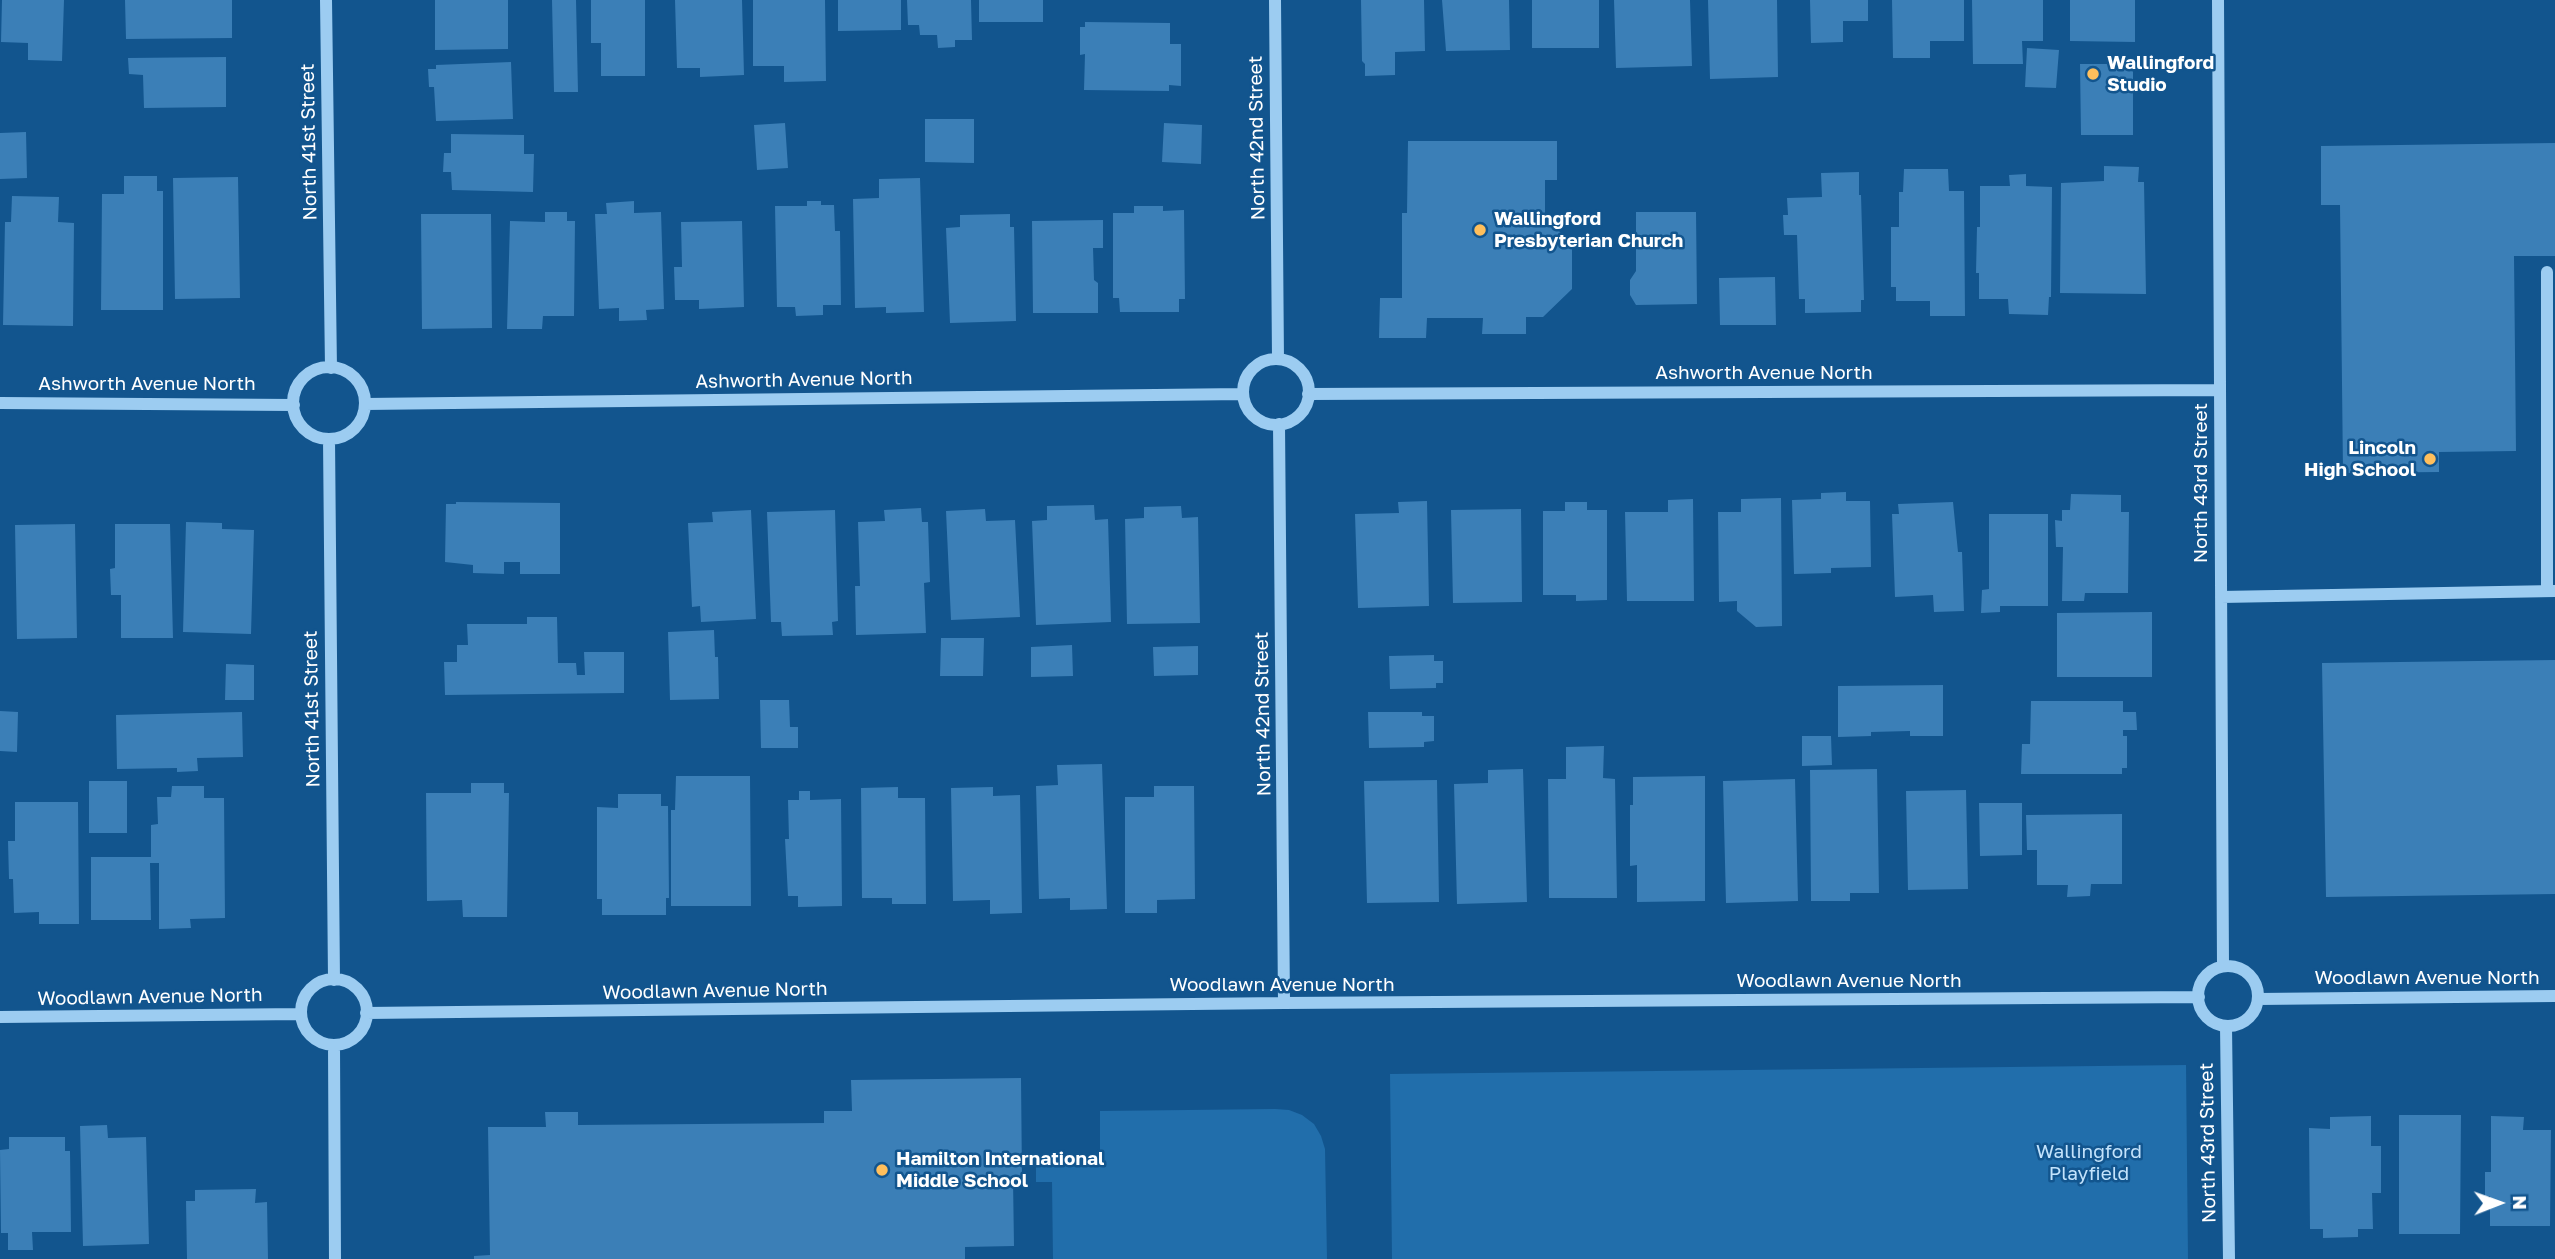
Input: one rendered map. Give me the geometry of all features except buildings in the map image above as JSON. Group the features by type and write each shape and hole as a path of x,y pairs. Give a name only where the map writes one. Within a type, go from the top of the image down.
{"street":[{"name":"North 41st Street","path":"326,0 331,368"},
{"name":"North 42nd Street","path":"1275,0 1278,359"},
{"name":"North 43rd Street","path":"2218,0 2223,966"},
{"path":"2221,597 2551,591 2547,272"},
{"path":"1278,359 1299,368 1306,377 1308,394 1304,410 1296,418 1279,424 1263,422 1254,416 1243,394 1246,378 1252,369 1260,363 1278,359"},
{"path":"331,368 345,371 354,377 361,387 365,404 365,411 359,423 350,432 340,438 330,439 315,436 305,429 298,421 293,399 303,379 312,372 331,368"},
{"name":"Ashworth Avenue North","path":"1308,394 2220,390"},
{"name":"Ashworth Avenue North","path":"365,404 1243,394"},
{"name":"Ashworth Avenue North","path":"0,403 294,405"},
{"name":"North 42nd Street","path":"1279,424 1284,1003"},
{"name":"North 41st Street","path":"330,439 334,979"},
{"path":"2223,966 2233,966 2249,975 2255,983 2258,999 2253,1013 2236,1025 2226,1026 2208,1017 2202,1010 2199,997 2201,983 2206,975 2223,966"},
{"path":"334,979 358,989 366,1013 356,1037 334,1045 317,1041 309,1035 303,1026 301,1014 307,993 316,984 334,979"},
{"name":"Woodlawn Avenue North","path":"2258,999 2555,996"},
{"name":"Woodlawn Avenue North","path":"366,1013 2199,997"},
{"name":"Woodlawn Avenue North","path":"0,1017 301,1014"},
{"name":"North 43rd Street","path":"2226,1026 2229,1259"},
{"path":"334,1045 335,1259"}],"green space":[{"name":"Wallingford Playfield","path":"2186,1065 2188,1259 1392,1259 1390,1074"},
{"path":"1275,1109 1302,1115 1314,1124 1321,1136 1325,1149 1327,1259 1053,1259 1052,1182 1036,1182 1036,1158 1100,1157 1100,1111"}],"place":[{"name":"Wallingford Studio","path":"2093,74"},
{"name":"Wallingford Presbyterian Church","path":"1480,230"},
{"name":"Lincoln High School","path":"2430,459"},
{"name":"Hamilton International Middle School","path":"882,1170"}]}
